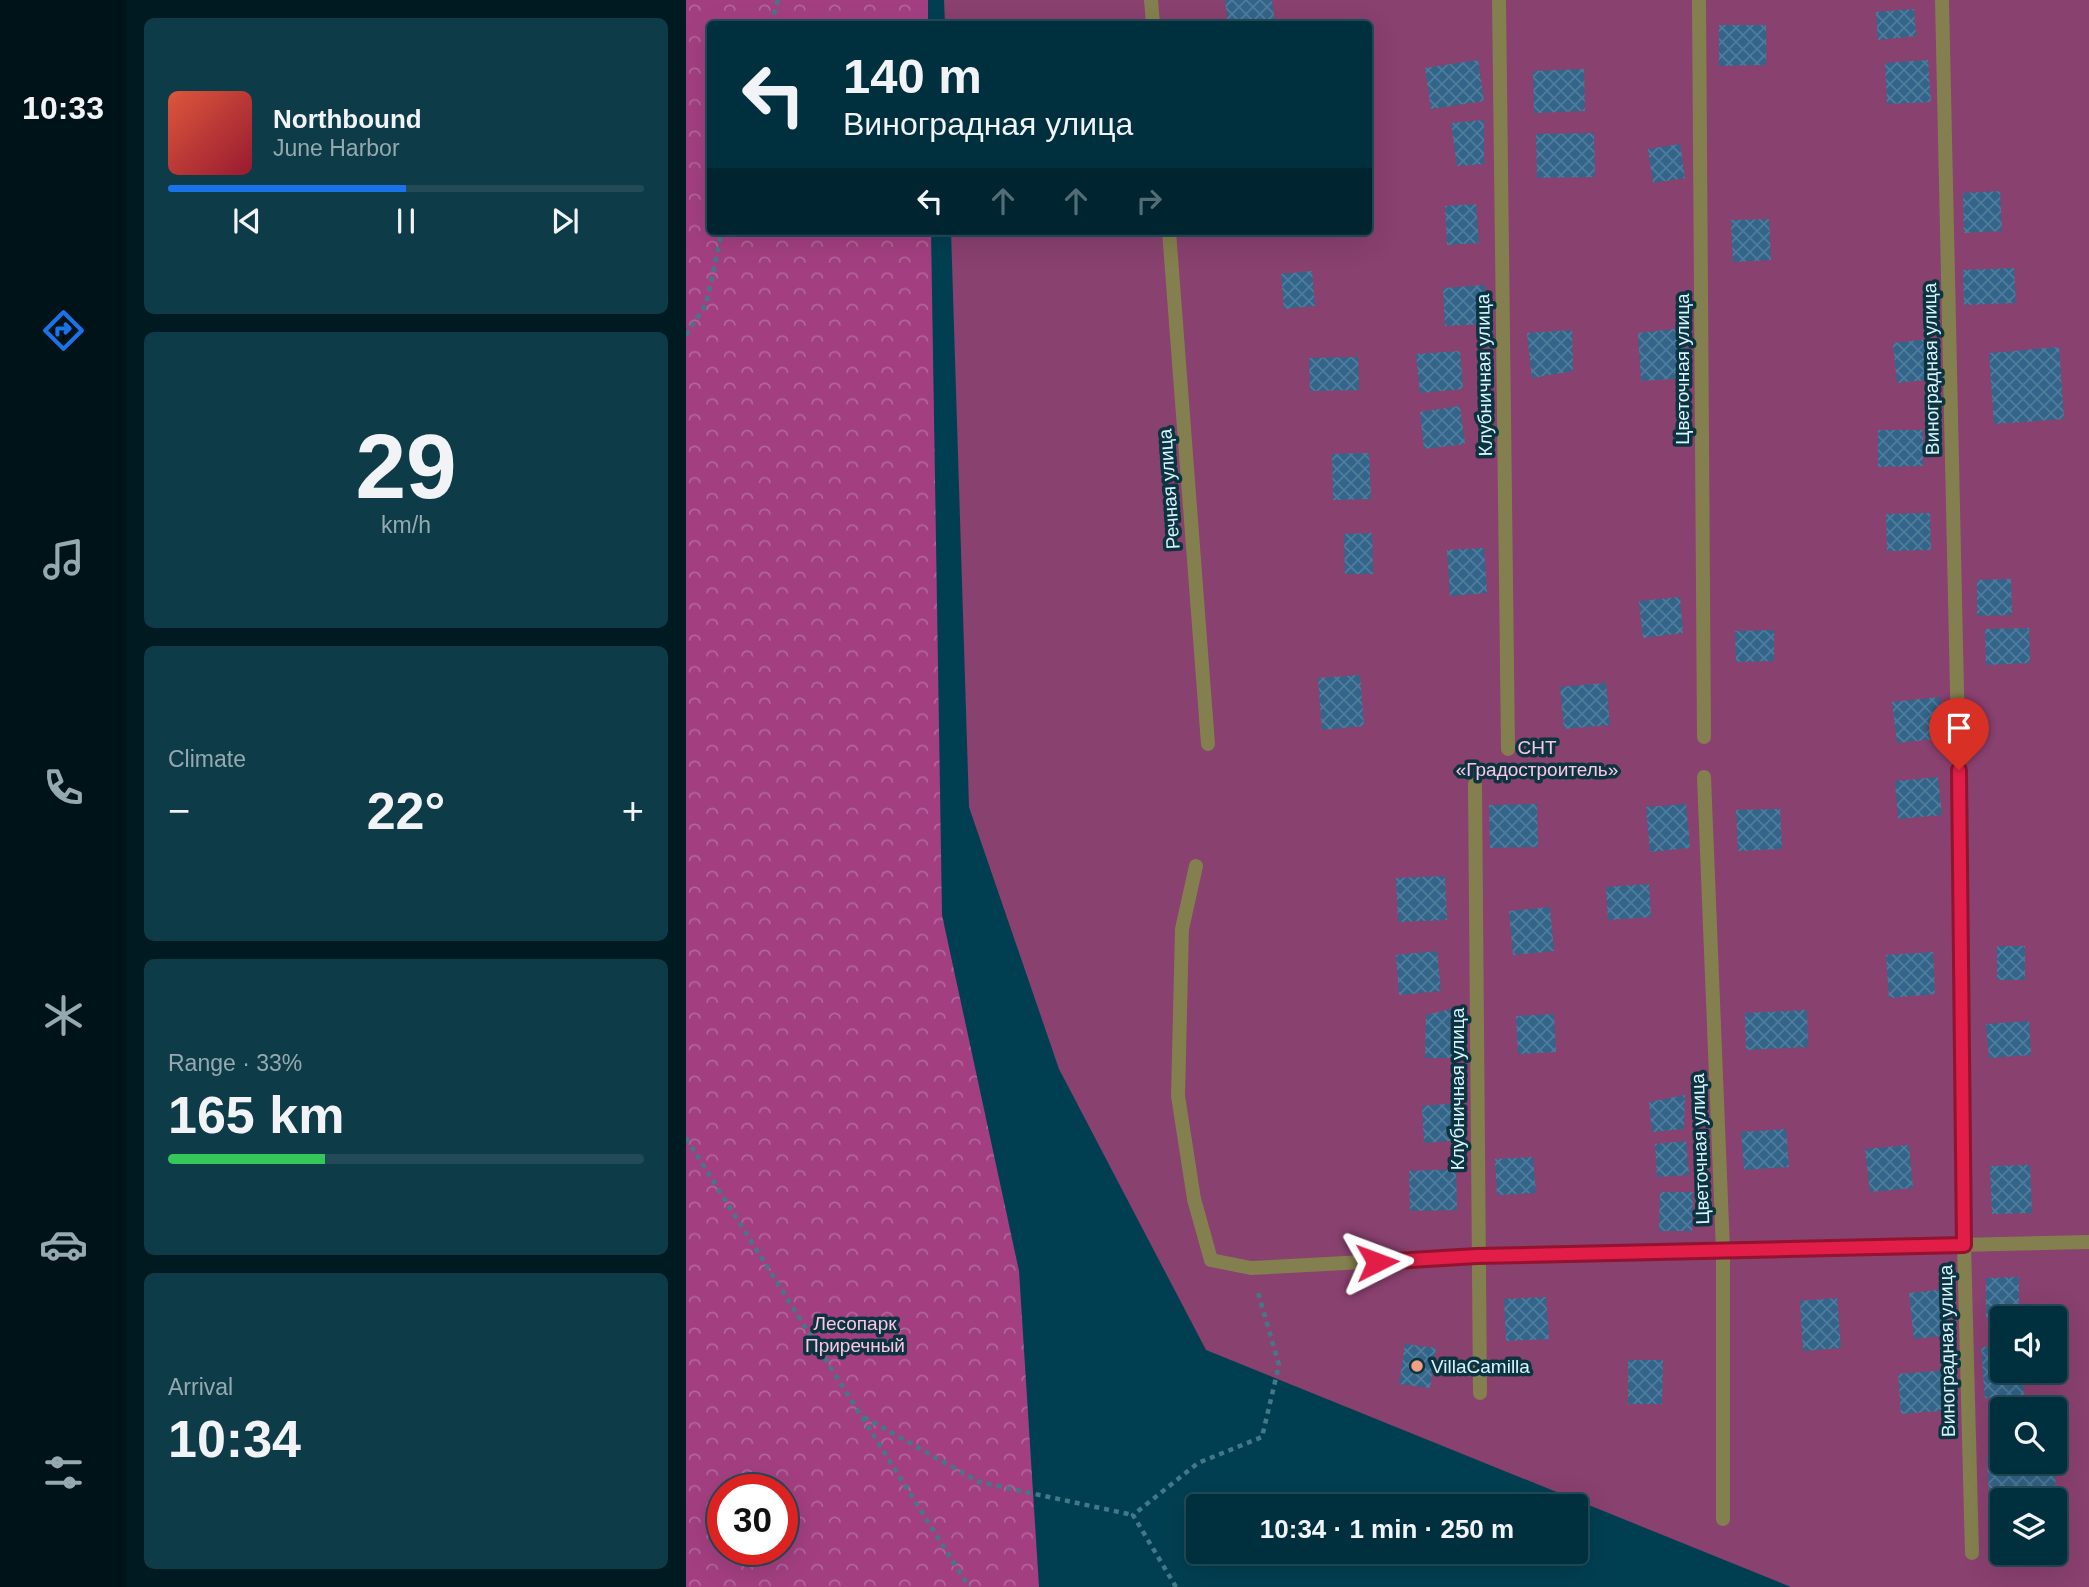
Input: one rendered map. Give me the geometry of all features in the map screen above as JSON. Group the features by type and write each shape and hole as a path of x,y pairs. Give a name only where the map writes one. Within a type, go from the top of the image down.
{"street":[{"path":"1151,0 1153,21"},
{"name":"Клубничная улица","path":"1499,0 1508,749"},
{"name":"Цветочная улица","path":"1699,0 1704,737"},
{"name":"Виноградная улица","path":"1942,0 1958,737"},
{"name":"Речная улица","path":"1169,235 1208,744"},
{"name":"Виноградная улица","path":"1959,770 1964,1245 1972,1553"},
{"name":"Цветочная улица","path":"1704,777 1723,1250 1723,1519"},
{"name":"Клубничная улица","path":"1475,784 1480,1393"},
{"path":"1196,866 1182,929 1178,1096 1194,1199 1212,1261 1251,1268 1477,1256 2089,1242"}],"path":[{"path":"772,21 778,0"},
{"path":"686,335 706,304 721,235"},
{"path":"686,1138 970,1587"},
{"path":"1132,1515 1198,1463 1262,1437 1279,1365 1251,1268"},
{"path":"863,1416 979,1482 1132,1515 1176,1587"}],"green space":[{"name":"Лесопарк Приречный","path":"686,0 928,0 928,21 707,21 707,235 931,235 942,915 1019,1271 1039,1587 686,1587"},
{"name":"СНТ «Градостроитель»","path":"944,0 2089,0 2089,1587 1791,1587 1588,1505 1588,1494 1561,1494 1206,1350 1059,1069 969,807 951,235 1372,235 1372,21 945,21"}],"building":[{"path":"1225,0 1272,0 1275,21 1228,21"},
{"path":"1914,9 1916,36 1878,40 1876,12"},
{"path":"1719,25 1766,25 1766,65 1719,66"},
{"path":"1478,60 1484,101 1431,109 1425,68"},
{"path":"1928,60 1931,102 1887,104 1885,63"},
{"path":"1584,69 1585,111 1534,113 1533,71"},
{"path":"1484,120 1484,164 1457,166 1451,123"},
{"path":"1594,133 1595,177 1537,178 1536,134"},
{"path":"1680,144 1685,178 1653,183 1648,149"},
{"path":"2000,191 2002,231 1964,233 1963,193"},
{"path":"1476,204 1479,243 1447,245 1445,206"},
{"path":"1769,219 1771,260 1733,262 1731,220"},
{"path":"2014,268 2016,303 1964,305 1963,270"},
{"path":"1312,271 1315,306 1284,309 1281,274"},
{"path":"1485,285 1487,324 1445,326 1443,288"},
{"path":"1684,328 1686,378 1641,381 1638,333"},
{"path":"1572,330 1573,371 1532,378 1527,333"},
{"path":"1930,339 1935,379 1897,383 1893,343"},
{"path":"2059,347 2064,419 1994,424 1989,353"},
{"path":"1460,351 1463,389 1420,393 1416,354"},
{"path":"1358,357 1359,390 1310,391 1309,358"},
{"path":"1460,406 1465,444 1424,449 1420,412"},
{"path":"1878,430 1923,430 1923,466 1878,467"},
{"path":"1369,453 1371,499 1333,500 1332,454"},
{"path":"1930,513 1931,550 1887,551 1886,514"},
{"path":"1372,533 1373,574 1345,574 1344,534"},
{"path":"1484,548 1487,593 1450,596 1447,550"},
{"path":"2011,579 2012,615 1977,616 1977,580"},
{"path":"1680,597 1683,633 1643,638 1639,601"},
{"path":"2029,628 2030,663 1986,665 1985,629"},
{"path":"1774,630 1774,661 1736,662 1735,631"},
{"path":"1360,675 1364,726 1322,730 1318,678"},
{"path":"1606,683 1610,725 1564,729 1560,687"},
{"path":"1940,697 1945,738 1897,743 1892,702"},
{"path":"1938,777 1942,815 1898,819 1895,781"},
{"path":"1537,804 1538,847 1490,848 1489,805"},
{"path":"1686,804 1690,848 1650,852 1646,807"},
{"path":"1780,809 1782,849 1738,851 1736,810"},
{"path":"1445,876 1447,920 1398,922 1396,878"},
{"path":"1649,884 1651,917 1608,920 1606,887"},
{"path":"1550,907 1554,951 1513,955 1509,911"},
{"path":"1997,946 2025,946 2025,980 1997,980"},
{"path":"1437,951 1441,991 1399,995 1396,955"},
{"path":"1933,952 1935,994 1889,998 1886,955"},
{"path":"1459,1007 1458,1058 1425,1058 1426,1015"},
{"path":"1807,1010 1808,1047 1746,1050 1745,1013"},
{"path":"1554,1014 1556,1052 1518,1054 1516,1016"},
{"path":"2029,1021 2031,1055 1989,1058 1986,1024"},
{"path":"1685,1095 1684,1129 1652,1132 1649,1102"},
{"path":"1458,1103 1460,1140 1424,1143 1422,1106"},
{"path":"1786,1129 1789,1167 1744,1170 1741,1132"},
{"path":"1686,1141 1689,1175 1657,1177 1655,1144"},
{"path":"1909,1145 1913,1188 1870,1192 1865,1149"},
{"path":"1533,1157 1536,1193 1497,1195 1495,1159"},
{"path":"2030,1165 2032,1213 1992,1214 1990,1166"},
{"path":"1456,1169 1457,1210 1410,1211 1409,1171"},
{"path":"1660,1192 1693,1192 1692,1231 1659,1231"},
{"path":"2019,1277 2019,1306 1990,1306 1990,1317 1986,1317 1986,1278"},
{"path":"1946,1289 1951,1335 1914,1339 1909,1293"},
{"path":"1546,1297 1549,1339 1506,1341 1504,1299"},
{"path":"1837,1298 1841,1348 1803,1351 1800,1301"},
{"name":"VillaCamilla","path":"1405,1344 1436,1348 1430,1388 1399,1384"},
{"path":"1981,1347 1990,1347 1990,1383 2023,1383 2024,1396 1985,1398"},
{"path":"1628,1360 1663,1360 1662,1404 1628,1404"},
{"path":"1946,1370 1950,1410 1901,1414 1898,1374"},
{"path":"1987,1457 1990,1457 1990,1474 2055,1474 2056,1488 1990,1488 1989,1495"}],"place":[{"name":"VillaCamilla","path":"1417,1366"}],"route":[{"path":"1377,1262 1477,1256 1964,1245 1959,770"}]}
